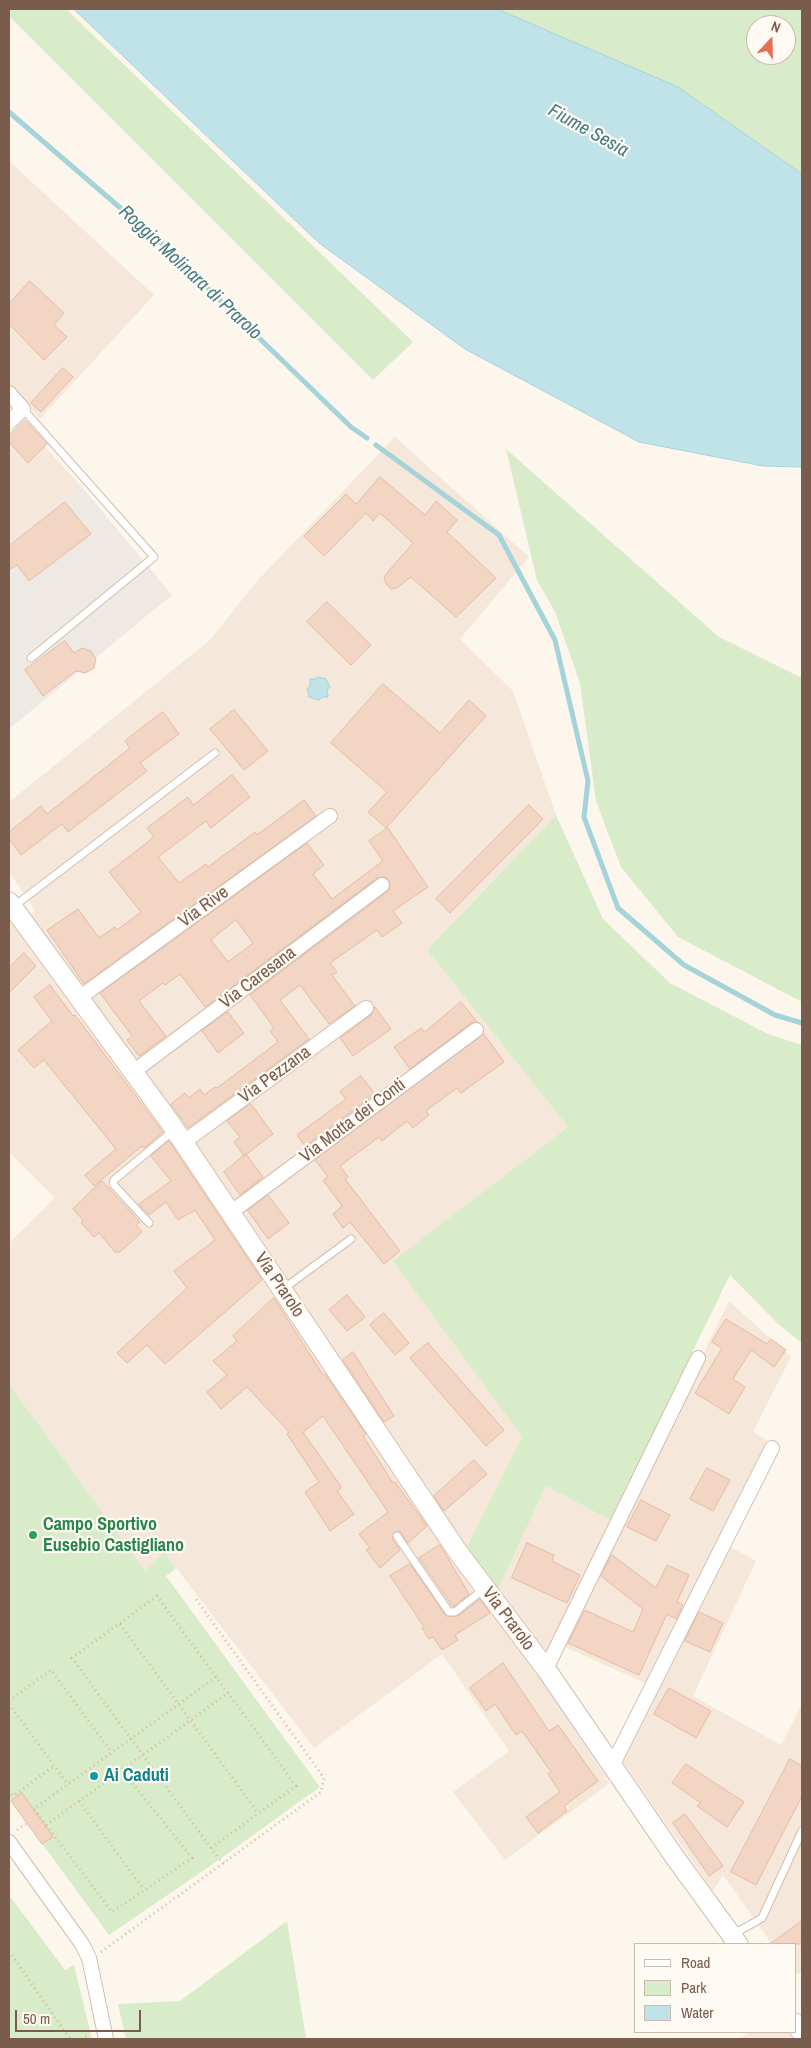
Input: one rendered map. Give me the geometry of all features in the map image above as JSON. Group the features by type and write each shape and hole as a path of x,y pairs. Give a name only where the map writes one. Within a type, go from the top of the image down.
{"street":[{"path":"9,393 23,409 9,422"},
{"name":"Via Rive","path":"79,998 330,816"},
{"name":"Via Caresana","path":"134,1072 382,885"},
{"name":"Via Prarolo","path":"11,905 179,1136 458,1552 546,1669 735,1940"},
{"name":"Via Pezzana","path":"179,1136 366,1008"},
{"name":"Via Motta dei Conti","path":"230,1213 476,1030"},
{"name":"Via Prarolo","path":"546,1669 698,1358"},
{"path":"612,1766 772,1448"},
{"path":"9,1842 82,1944 89,1958 106,2039"}],"lane":[{"path":"23,409 154,557 31,658"},
{"path":"11,905 215,753"},
{"path":"149,1223 113,1184 114,1180 179,1136"},
{"path":"282,1289 351,1239"},
{"path":"397,1536 449,1612 455,1612 485,1589"},
{"path":"735,1940 762,1918 802,1831"}],"path":[{"path":"210,1848 296,1786 157,1596 72,1658 210,1848 224,1863"},
{"path":"89,1958 112,1946 321,1792 324,1778 196,1599"},
{"path":"120,1624 258,1813"},
{"path":"68,1785 9,1702 52,1670 112,1753"},
{"path":"122,1770 192,1858 112,1912 34,1809 216,1677"},
{"path":"46,1825 228,1693"},
{"path":"9,1790 13,1796 54,1766"},
{"path":"79,1801 144,1890"},
{"path":"9,1951 70,2039"}],"shaded area":[{"path":"9,161 154,295 40,419 9,384"},
{"path":"23,423 81,486 9,544 9,435"},
{"path":"395,437 529,557 460,639 513,691 556,815 427,950 568,1127 394,1261 522,1437 467,1547 405,1467 317,1324 243,1213 30,916 35,910 9,872 9,802 210,640 257,581"},
{"path":"81,486 172,595 9,729 9,544"},
{"path":"9,920 266,1274 345,1404 487,1596 610,1783 505,1860 453,1792 509,1751 442,1654 314,1748 164,1552 145,1572 9,1384 9,1243 55,1198 9,1152"},
{"path":"729,1301 791,1357 753,1432 768,1441 647,1684 561,1645"},
{"path":"546,1486 610,1520 548,1654 498,1589"},
{"path":"725,1544 756,1561 693,1696 781,1745 802,1704 802,1971 796,1975 796,1943 771,1943 723,1875 713,1891 622,1760"},
{"path":"749,2033 789,2033 793,2039 739,2039"}],"green space":[{"path":"9,9 66,9 413,342 373,380 9,16"},
{"path":"497,9 802,9 802,174 678,87"},
{"path":"506,449 719,637 802,678 802,1002 678,937 621,867 596,801 580,683 555,612 537,580"},
{"path":"556,815 603,919 670,983 768,1034 802,1045 802,1343 778,1324 730,1275 610,1520 546,1486 498,1589 467,1547 522,1437 393,1261 568,1127 427,950"},
{"path":"9,1384 145,1571 164,1552 176,1568 166,1576 320,1787 213,1864 109,1935 9,1798"},
{"path":"9,1895 65,1970 74,1965 92,2039 9,2039"},
{"path":"287,1921 306,2039 126,2039 118,2004 180,2001"}],"water":[{"name":"Fiume Sesia","path":"74,9 497,9 678,87 802,174 802,467 763,466 639,442 465,349 319,243"},
{"path":"318,677 326,679 330,687 327,690 328,697 322,697 319,700 309,697 307,689 310,686 310,679"}],"building":[{"path":"30,281 64,313 54,325 67,337 44,360 9,324 9,304"},
{"path":"63,368 73,377 41,412 31,403"},
{"path":"25,420 47,444 28,463 9,442 9,435"},
{"path":"380,477 425,515 436,501 457,520 447,532 496,578 456,617 411,577 397,588 391,589 386,584 384,578 387,573 413,543 380,513 373,521 366,513 324,556 304,536 346,494 356,504"},
{"path":"65,502 91,534 29,581 17,565 9,570 9,546"},
{"path":"327,602 371,645 351,665 307,622"},
{"path":"65,641 74,653 82,648 91,651 96,659 94,668 85,673 76,671 43,696 25,670"},
{"path":"383,684 440,733 469,700 486,716 386,828 368,812 387,792 331,743"},
{"path":"234,710 268,751 244,770 210,729"},
{"path":"163,712 179,734 140,763 147,771 68,832 62,824 21,855 9,839 9,832 41,806 47,814 130,748 125,741"},
{"path":"232,775 250,797 211,828 206,821 158,857 179,883 206,864 208,867 255,832 257,835 304,800 316,816 84,984 47,930 78,909 99,938 115,927 117,930 141,912 109,872 154,837 147,828 188,797 193,805"},
{"path":"529,805 543,819 450,913 436,899"},
{"path":"388,828 428,887 393,911 402,923 382,937 377,930 330,963 337,972 332,975 355,1006 329,1024 300,985 280,1000 309,1039 188,1128 171,1104 185,1093 189,1098 200,1089 204,1095 215,1087 217,1088 278,1042 270,1031 274,1028 250,995 387,892 390,888 389,880 385,877 377,878 205,1007 180,974 165,985 163,983 139,1001 166,1036 139,1056 127,1040 132,1036 100,993 307,843 324,865 313,874 332,899 383,861 369,841","holes":["236,920 253,943 228,962 211,940"]},
{"path":"24,953 36,966 9,993 9,968"},
{"path":"50,985 73,1016 75,1015 163,1132 144,1148 142,1146 94,1186 85,1175 116,1149 44,1060 34,1068 18,1050 52,1021 34,997"},
{"path":"461,1002 477,1022 471,1023 410,1069 394,1047 421,1028 424,1032"},
{"path":"375,1007 391,1029 353,1056 340,1038 371,1015"},
{"path":"228,1012 244,1033 218,1053 202,1031"},
{"path":"484,1034 504,1062 461,1093 457,1088 426,1111 429,1115 413,1128 407,1121 382,1141 379,1137 340,1166 348,1177 345,1179 400,1251 384,1264 350,1222 343,1228 333,1214 342,1206 323,1180 328,1177 315,1160"},
{"path":"361,1076 375,1094 305,1146 297,1135 346,1099 340,1092"},
{"path":"251,1104 273,1134 244,1156 234,1142 240,1137 227,1121"},
{"path":"169,1141 262,1280 165,1364 147,1345 127,1363 117,1353 187,1288 174,1271 215,1240 195,1210 178,1220 166,1202 149,1215 139,1204 171,1181 151,1156"},
{"path":"246,1154 263,1177 240,1195 224,1172"},
{"path":"102,1181 140,1222 136,1225 142,1232 119,1253 118,1251 116,1253 99,1233 94,1237 81,1223 83,1220 73,1209"},
{"path":"268,1195 289,1223 268,1239 248,1211"},
{"path":"347,1295 365,1317 347,1331 329,1310"},
{"path":"274,1298 323,1375 325,1374 366,1434 363,1436 393,1483 395,1482 427,1526 408,1543 400,1531 394,1532 392,1539 400,1550 380,1568 366,1550 370,1548 359,1534 388,1512 323,1416 303,1432 340,1485 341,1488 337,1491 354,1514 330,1531 305,1492 319,1482 287,1434 289,1432 247,1387 221,1409 207,1392 227,1375 213,1361 237,1341 233,1336"},
{"path":"384,1313 409,1343 395,1355 370,1325"},
{"path":"726,1319 767,1344 771,1339 786,1350 774,1367 751,1350 733,1379 745,1387 729,1414 695,1393 722,1348 712,1342"},
{"path":"428,1343 504,1430 486,1446 410,1358"},
{"path":"353,1352 394,1416 384,1422 343,1360"},
{"path":"474,1460 487,1474 444,1511 434,1496"},
{"path":"707,1468 730,1480 713,1511 690,1499"},
{"path":"641,1500 670,1515 656,1541 627,1527"},
{"path":"527,1543 554,1555 552,1561 580,1575 567,1603 512,1578"},
{"path":"440,1545 469,1594 453,1607 419,1558"},
{"path":"612,1555 656,1588 667,1565 689,1575 677,1602 683,1605 676,1619 667,1614 639,1675 568,1643 585,1610 633,1632 643,1609 601,1576"},
{"path":"410,1564 446,1616 458,1616 480,1599 490,1613 455,1635 458,1640 442,1650 433,1637 429,1639 422,1628 424,1627 390,1576"},
{"path":"699,1612 723,1623 710,1652 685,1641"},
{"path":"503,1663 549,1731 558,1725 598,1781 564,1806 567,1811 538,1833 526,1817 560,1792 548,1774 551,1772 522,1731 516,1735 495,1704 486,1711 470,1688"},
{"path":"669,1688 711,1711 696,1738 654,1714"},
{"path":"790,1759 802,1766 802,1796 756,1885 731,1872"},
{"path":"686,1764 744,1802 727,1827 697,1806 701,1803 672,1783"},
{"path":"22,1793 53,1837 42,1844 11,1801"},
{"path":"685,1814 723,1866 709,1876 673,1823"},
{"path":"802,1921 802,1944 771,1943"}],"waterway":[{"name":"Roggia Molinara di Prarolo","path":"9,112 161,243 351,427 367,438"},
{"name":"Roggia Molinara di Prarolo","path":"376,445 499,535 555,640 588,781 584,817 618,908 684,965 775,1015 802,1023"}],"place":[{"name":"Campo Sportivo Eusebio Castigliano","path":"33,1535"},
{"name":"Ai Caduti","path":"94,1776"}]}
